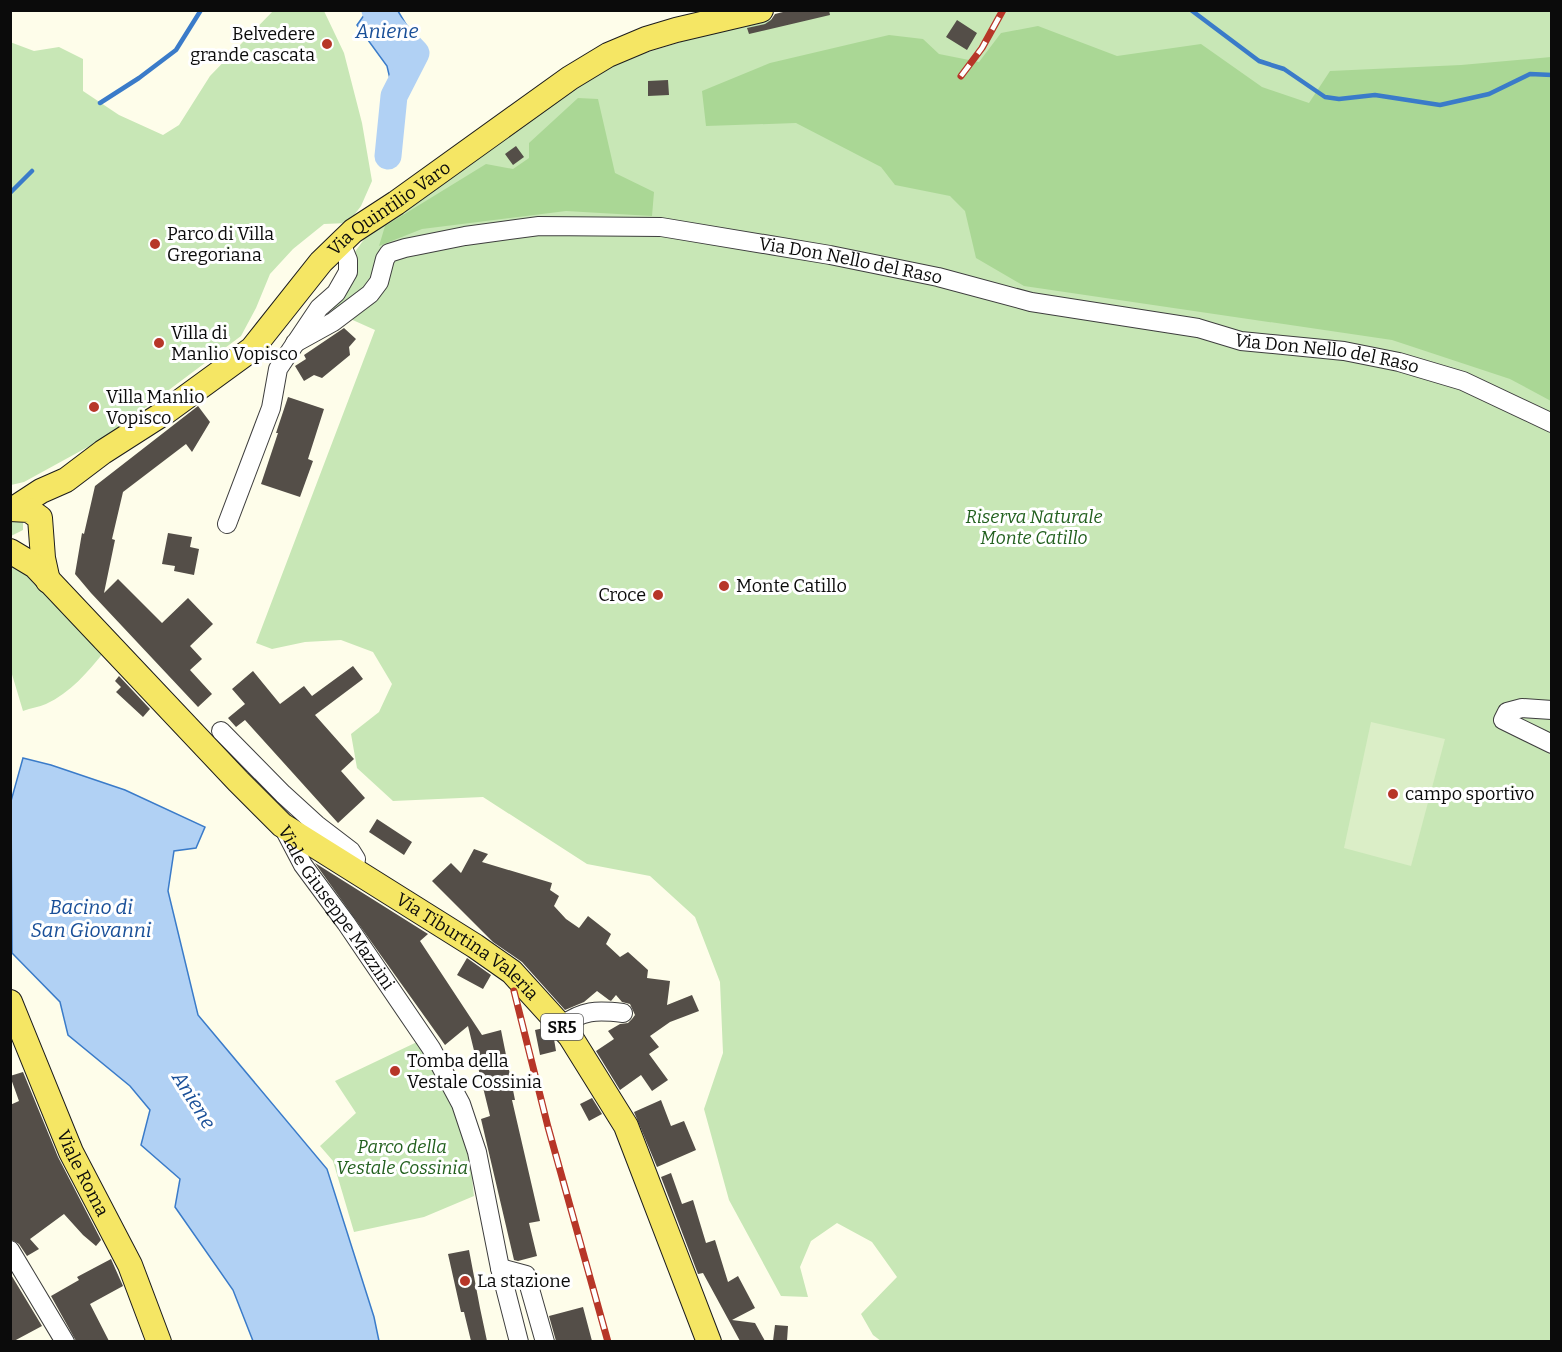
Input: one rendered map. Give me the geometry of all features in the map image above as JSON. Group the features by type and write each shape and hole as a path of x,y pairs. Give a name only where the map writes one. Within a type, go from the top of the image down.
{"main road":[{"name":"Via Quintilio Varo","path":"66,480 252,349 321,262 353,231 396,203 570,78 608,55 668,32 761,10"},
{"path":"13,509 41,490 66,480"},
{"path":"10,550 27,544 42,525 66,480"},
{"path":"13,509 25,508 40,518 43,558 48,581"},
{"name":"Viale Giuseppe Mazzini","path":"10,550 31,563 282,825"},
{"name":"Via Tiburtina Valeria","path":"282,825 475,946 512,972 570,1036 626,1126 709,1341"},
{"name":"Viale Roma","path":"10,1002 71,1152 127,1258 159,1341"}],"street":[{"name":"Via Don Nello del Raso","path":"295,343 333,322 370,294 379,282 389,253 465,236 539,226 661,227 840,257 938,277 1031,302 1198,328 1241,341 1344,351 1399,362 1463,381 1551,423"},
{"path":"227,524 271,408 278,369 319,308 336,293 348,272 348,260 341,243"},
{"path":"1551,710 1522,708 1507,712 1503,720 1551,744"},
{"path":"221,731 283,794 317,825 351,851 357,862 354,872"},
{"name":"Viale Giuseppe Mazzini","path":"282,825 303,865 422,1034 452,1085 473,1138 500,1268 519,1341"},
{"path":"561,1026 587,1012 623,1013"},
{"path":"11,1251 65,1341"},
{"path":"500,1268 526,1275 545,1341"},
{"path":"686,1280 719,1341"}],"green space":[{"name":"Parco di Villa Gregoriana","path":"273,11 324,11 344,53 362,123 372,181 361,206 348,223 324,224 293,249 270,274 241,336 106,437 24,482 11,485 10,42 34,51 59,47 83,59 83,91 119,115 163,135 179,125 210,76"},
{"name":"Riserva Naturale Monte Catillo","path":"810,11 1551,11 1551,1341 881,1341 873,1335 861,1314 897,1277 872,1242 837,1223 811,1241 800,1267 808,1297 781,1296 729,1200 704,1109 723,1053 720,982 695,917 650,876 587,864 483,797 393,801 357,768 351,734 379,712 392,684 373,652 341,640 305,642 272,649 256,643 375,330 317,304 365,238 431,193 549,103 616,62 723,29"},
{"path":"1038,26 1117,56 1201,44 1262,87 1309,103 1330,71 1461,65 1551,57 1551,401 1510,379 1392,340 1024,286 976,258 965,211 950,196 895,185 881,167 796,123 706,126 702,91 770,63 889,35 923,39 939,54 979,62 1001,33"},
{"path":"578,98 598,99 615,173 654,192 652,216 566,211 422,229 379,246 385,226 486,164 513,169 529,158 529,143"},
{"path":"11,519 23,520 23,530 11,536"},
{"path":"10,564 19,567 104,652 63,694 46,704 23,711 11,671"},
{"name":"campo sportivo","path":"1371,722 1445,739 1411,866 1344,848"},
{"name":"Parco della Vestale Cossinia","path":"417,1042 440,1081 459,1121 469,1155 474,1196 424,1217 354,1232 333,1161 320,1146 356,1113 335,1081"}],"water":[{"name":"Aniene","path":"367,11 398,11 424,54 417,78 394,96 387,66 357,25"},
{"name":"Bacino di San Giovanni","path":"23,758 125,790 205,827 196,848 174,851 168,891 198,1015 327,1169 374,1317 379,1341 253,1341 233,1290 175,1207 180,1179 141,1145 150,1110 130,1086 68,1035 60,1002 12,953 11,801"}],"building":[{"path":"791,10 829,10 830,15 749,34 747,28 765,24 775,14"},
{"path":"957,20 977,33 967,50 946,37"},
{"path":"668,80 669,95 648,96 648,81"},
{"path":"516,146 524,157 513,165 505,154"},
{"path":"344,328 356,339 349,347 350,355 322,378 314,375 304,381 295,366 306,359 304,355"},
{"path":"288,397 324,409 308,459 313,461 300,497 261,484"},
{"path":"198,406 210,422 192,452 186,444 123,492 112,539 115,540 104,593 118,579 162,623 188,598 213,624 190,646 202,659 190,670 212,694 198,707 75,574 82,533 84,534 95,486"},
{"path":"168,533 192,537 190,547 199,549 194,575 174,571 175,566 162,564"},
{"path":"353,666 363,679 315,715 354,759 341,771 365,798 338,823 245,720 236,727 228,718 245,704 232,689 253,671 280,704 304,686 312,696"},
{"path":"119,676 150,709 143,717 116,692 121,687 115,681"},
{"path":"377,819 412,842 404,855 369,832"},
{"path":"474,849 488,854 482,862 552,883 550,890 559,896 554,906 566,919 579,928 588,916 611,934 606,944 620,957 628,952 648,970 647,978 670,981 667,1005 692,995 699,1011 670,1022 650,1036 659,1047 649,1054 668,1080 652,1091 641,1075 620,1090 596,1051 614,1039 608,1031 620,1024 628,1023 635,1015 630,1004 622,1002 616,995 611,1001 597,991 584,1002 565,1010 522,962 493,942 432,881 451,863 461,873"},
{"path":"315,863 428,934 420,941 482,1035 501,1030 515,1100 512,1100 540,1221 529,1223 537,1256 514,1260 481,1119 490,1116 468,1026 445,1045"},
{"path":"467,958 491,975 483,989 457,975"},
{"path":"544,1028 554,1039 556,1051 540,1055 535,1030"},
{"path":"23,1072 58,1157 101,1240 96,1246 64,1214 30,1239 39,1249 27,1256 19,1244 10,1239 10,1105 19,1101 10,1076"},
{"path":"592,1098 602,1114 589,1121 580,1104"},
{"path":"661,1100 671,1126 684,1121 696,1150 657,1167 634,1112"},
{"path":"671,1173 682,1204 693,1200 706,1243 715,1240 728,1282 738,1276 755,1308 732,1320 755,1323 765,1341 740,1341 703,1273 698,1274 661,1177"},
{"name":"La stazione","path":"469,1250 487,1341 471,1341 464,1312 461,1312 448,1254"},
{"path":"111,1259 123,1286 90,1304 109,1341 76,1341 51,1296 79,1280 77,1277"},
{"path":"10,1273 42,1326 14,1341 10,1341"},
{"path":"583,1307 592,1341 556,1341 549,1316"},
{"path":"775,1325 788,1326 787,1341 773,1341"}],"waterway":[{"name":"Aniene","path":"100,103 139,78 176,50 201,10"},
{"name":"Aniene","path":"375,10 416,53 394,96 388,156"},
{"path":"1191,10 1259,61 1284,69 1325,97 1339,99 1375,95 1440,105 1489,94 1530,74 1552,75"},
{"name":"Aniene","path":"10,193 32,171"}],"railway":[{"path":"961,76 982,48 1003,10"},
{"path":"514,991 548,1127 608,1342"}],"place":[{"name":"Belvedere grande cascata","path":"327,44"},
{"name":"Parco di Villa Gregoriana","path":"155,244"},
{"name":"Villa di Manlio Vopisco","path":"159,343"},
{"name":"Villa Manlio Vopisco","path":"94,407"},
{"name":"Monte Catillo","path":"724,586"},
{"name":"Croce","path":"658,595"},
{"name":"campo sportivo","path":"1393,794"},
{"name":"Tomba della Vestale Cossinia","path":"395,1071"},
{"name":"La stazione","path":"465,1281"}]}
